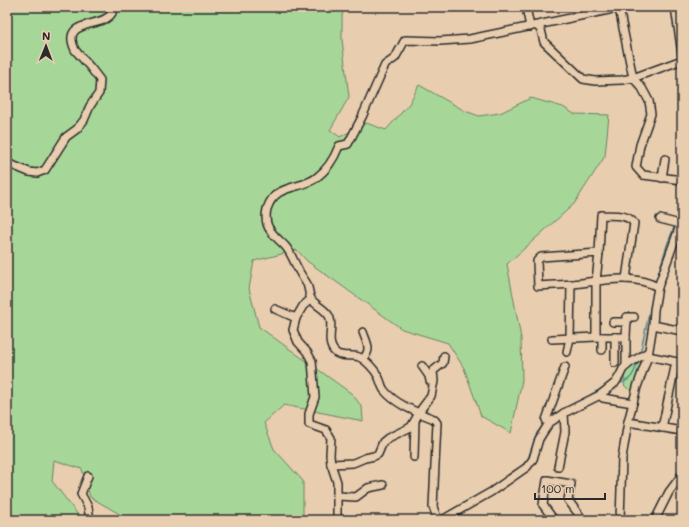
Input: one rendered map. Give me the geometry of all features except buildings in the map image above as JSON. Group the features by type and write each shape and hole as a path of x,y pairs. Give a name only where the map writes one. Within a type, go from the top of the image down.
{"street":[{"path":"7,163 37,174 45,170 66,137 77,130 99,93 100,84 99,77 74,50 72,45 73,35 75,30 107,18 111,14 113,7"},
{"path":"526,7 533,26 541,30 544,42 583,79 608,81 633,78 682,60"},
{"path":"675,7 682,54"},
{"path":"438,520 432,507 438,428 437,423 434,419 395,401 384,389 378,375 359,356 343,356 336,353 332,348 330,335 331,321 328,314 312,299 288,248 272,233 267,225 267,209 273,199 281,191 316,178 335,157 339,146 348,144 362,117 385,65 395,58 405,40 440,41 470,39 570,17 621,8 633,78 642,88 649,100 650,114 640,145 636,168 643,175 682,180"},
{"path":"662,178 665,159"},
{"path":"602,350 599,337 596,282 601,215 625,216 631,218 634,223 626,279"},
{"path":"620,520 622,458 632,403 648,354 653,325 655,285 678,240 679,222 660,219"},
{"path":"599,252 541,257 537,261 538,286 626,279 655,285"},
{"path":"567,352 570,338 571,284"},
{"path":"312,299 303,306 296,318 293,330 298,342 307,352 312,361 315,397 309,414 310,424 326,430 332,438 330,456 337,482 337,517 341,520"},
{"path":"275,309 296,318"},
{"path":"626,366 627,317 634,317"},
{"path":"613,322 627,322"},
{"path":"653,325 682,331"},
{"path":"363,332 369,349 363,359"},
{"path":"615,337 615,363"},
{"path":"552,339 626,337"},
{"path":"442,520 454,517 527,467 533,459 539,438 549,423 564,412 600,395 615,383 622,369 648,354 679,362 662,428"},
{"path":"331,464 353,463 374,456 380,451 383,442 411,427 431,396 434,381 433,371 443,363 444,356"},
{"path":"422,366 429,376 430,383 433,387"},
{"path":"549,423 546,420 565,367"},
{"path":"600,395 603,398 632,403"},
{"path":"558,467 565,432 564,412"},
{"path":"414,457 415,421"},
{"path":"628,422 682,431"},
{"path":"655,520 670,492 682,475"},
{"path":"88,476 81,494 88,507 90,520"},
{"path":"554,520 543,505 547,480 570,484 568,500 583,520"},
{"path":"337,496 356,497 368,488 383,485"}],"green space":[{"path":"7,7 344,7 342,16 342,40 349,97 330,130 340,137 366,123 386,130 409,104 419,85 465,111 479,116 500,113 531,98 563,107 574,114 609,115 605,156 574,204 507,264 521,338 522,380 511,433 481,416 464,368 448,343 402,329 307,261 297,250 254,261 249,289 259,327 352,394 362,407 363,421 284,405 264,423 274,449 303,481 303,520 130,520 90,497 82,469 54,460 52,481 82,520 7,520"},
{"path":"643,357 631,392 624,385 625,382 623,371"}],"waterway":[{"path":"678,220 682,211"},
{"path":"657,278 675,225"},
{"path":"640,354 654,292"},
{"path":"618,384 629,379 638,362"},
{"path":"554,416 606,387"},
{"path":"520,468 528,459 537,433 543,427"},
{"path":"483,493 499,483"}]}
